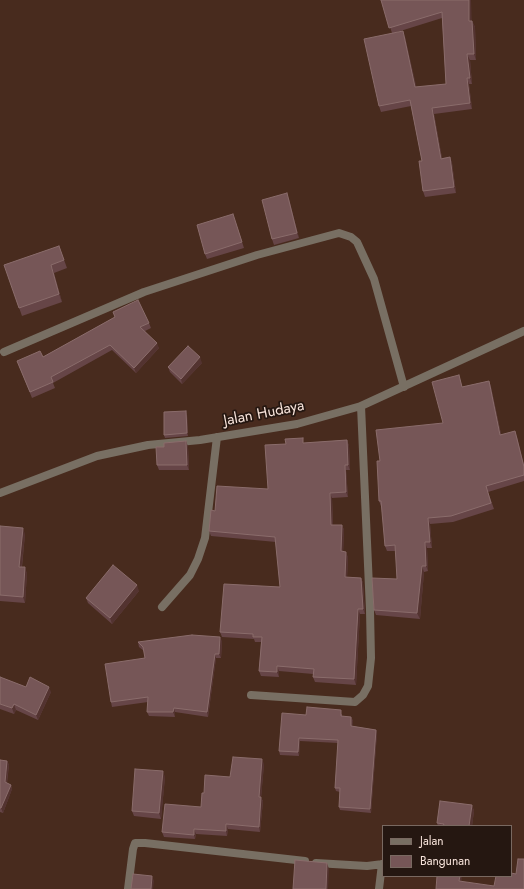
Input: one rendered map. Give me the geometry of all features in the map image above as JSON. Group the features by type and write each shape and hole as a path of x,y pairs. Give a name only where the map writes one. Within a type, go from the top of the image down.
{"street":[{"path":"4,352 144,292 257,255 339,233 351,237 357,242 374,279 404,387"},
{"name":"Jalan Hudaya","path":"0,493 97,456 148,445 217,437 297,424 362,406 524,331"},
{"path":"251,695 355,702 363,695 368,686 370,658 370,610 362,406"},
{"path":"162,607 190,575 198,559 205,538 217,437"},
{"path":"128,889 132,849 135,843 187,847 315,862 367,866 382,864"},
{"path":"379,889 382,870"}],"building":[{"path":"381,0 469,0 469,21 472,21 474,54 467,54 470,78 467,78 470,103 432,108 441,159 450,157 454,187 423,191 419,161 422,161 410,100 379,106 364,39 403,31 415,87 446,84 442,12 389,28"},
{"path":"287,193 297,233 272,239 262,200"},
{"path":"233,214 242,242 205,254 197,225"},
{"path":"59,246 64,260 51,265 59,294 19,308 4,265"},
{"path":"138,300 149,323 140,327 157,343 134,368 110,345 51,377 53,382 30,392 17,361 40,351 43,357 115,317 113,312"},
{"path":"188,346 200,357 181,379 168,367"},
{"path":"459,375 462,387 489,381 500,435 515,431 524,467 524,475 486,486 491,503 451,516 428,518 430,542 425,542 426,566 422,566 417,613 374,610 372,578 397,579 395,545 385,546 381,501 379,501 377,461 380,461 376,430 443,423 432,382"},
{"path":"186,411 187,433 164,435 164,412"},
{"path":"303,438 303,443 347,440 348,465 345,465 346,492 330,493 331,525 342,525 341,551 346,552 345,577 361,578 363,609 358,609 354,679 313,677 314,669 277,666 277,672 259,671 262,637 253,637 253,634 220,632 224,584 280,587 275,537 209,531 211,510 215,511 217,486 268,489 265,445 286,444 285,439"},
{"path":"186,441 187,465 157,465 156,447 164,447 164,443"},
{"path":"0,526 23,528 19,567 25,567 23,597 0,595"},
{"path":"113,565 137,585 110,618 86,598"},
{"path":"192,635 220,637 219,654 215,654 207,712 174,708 173,712 147,712 148,697 111,702 105,664 145,658 143,647 138,642"},
{"path":"0,677 26,687 30,677 49,687 36,715 14,704 12,708 0,704"},
{"path":"307,707 341,710 341,716 351,717 351,726 376,730 370,809 339,807 340,788 335,788 338,740 299,738 298,752 279,751 282,713 306,715"},
{"path":"233,757 262,759 259,797 261,797 259,827 226,824 226,831 194,829 194,835 162,832 165,804 201,807 202,793 204,793 205,775 230,777"},
{"path":"0,760 7,761 5,782 11,785 1,808 0,808"},
{"path":"135,769 163,771 159,813 132,811"},
{"path":"440,801 472,805 469,825 444,825 437,823"},
{"path":"518,859 524,859 524,889 436,889 437,877 460,877 459,881 494,886 496,877 512,877 512,873 516,874"},
{"path":"295,860 327,863 326,889 293,889"},
{"path":"133,874 152,876 151,889 131,889"}]}
